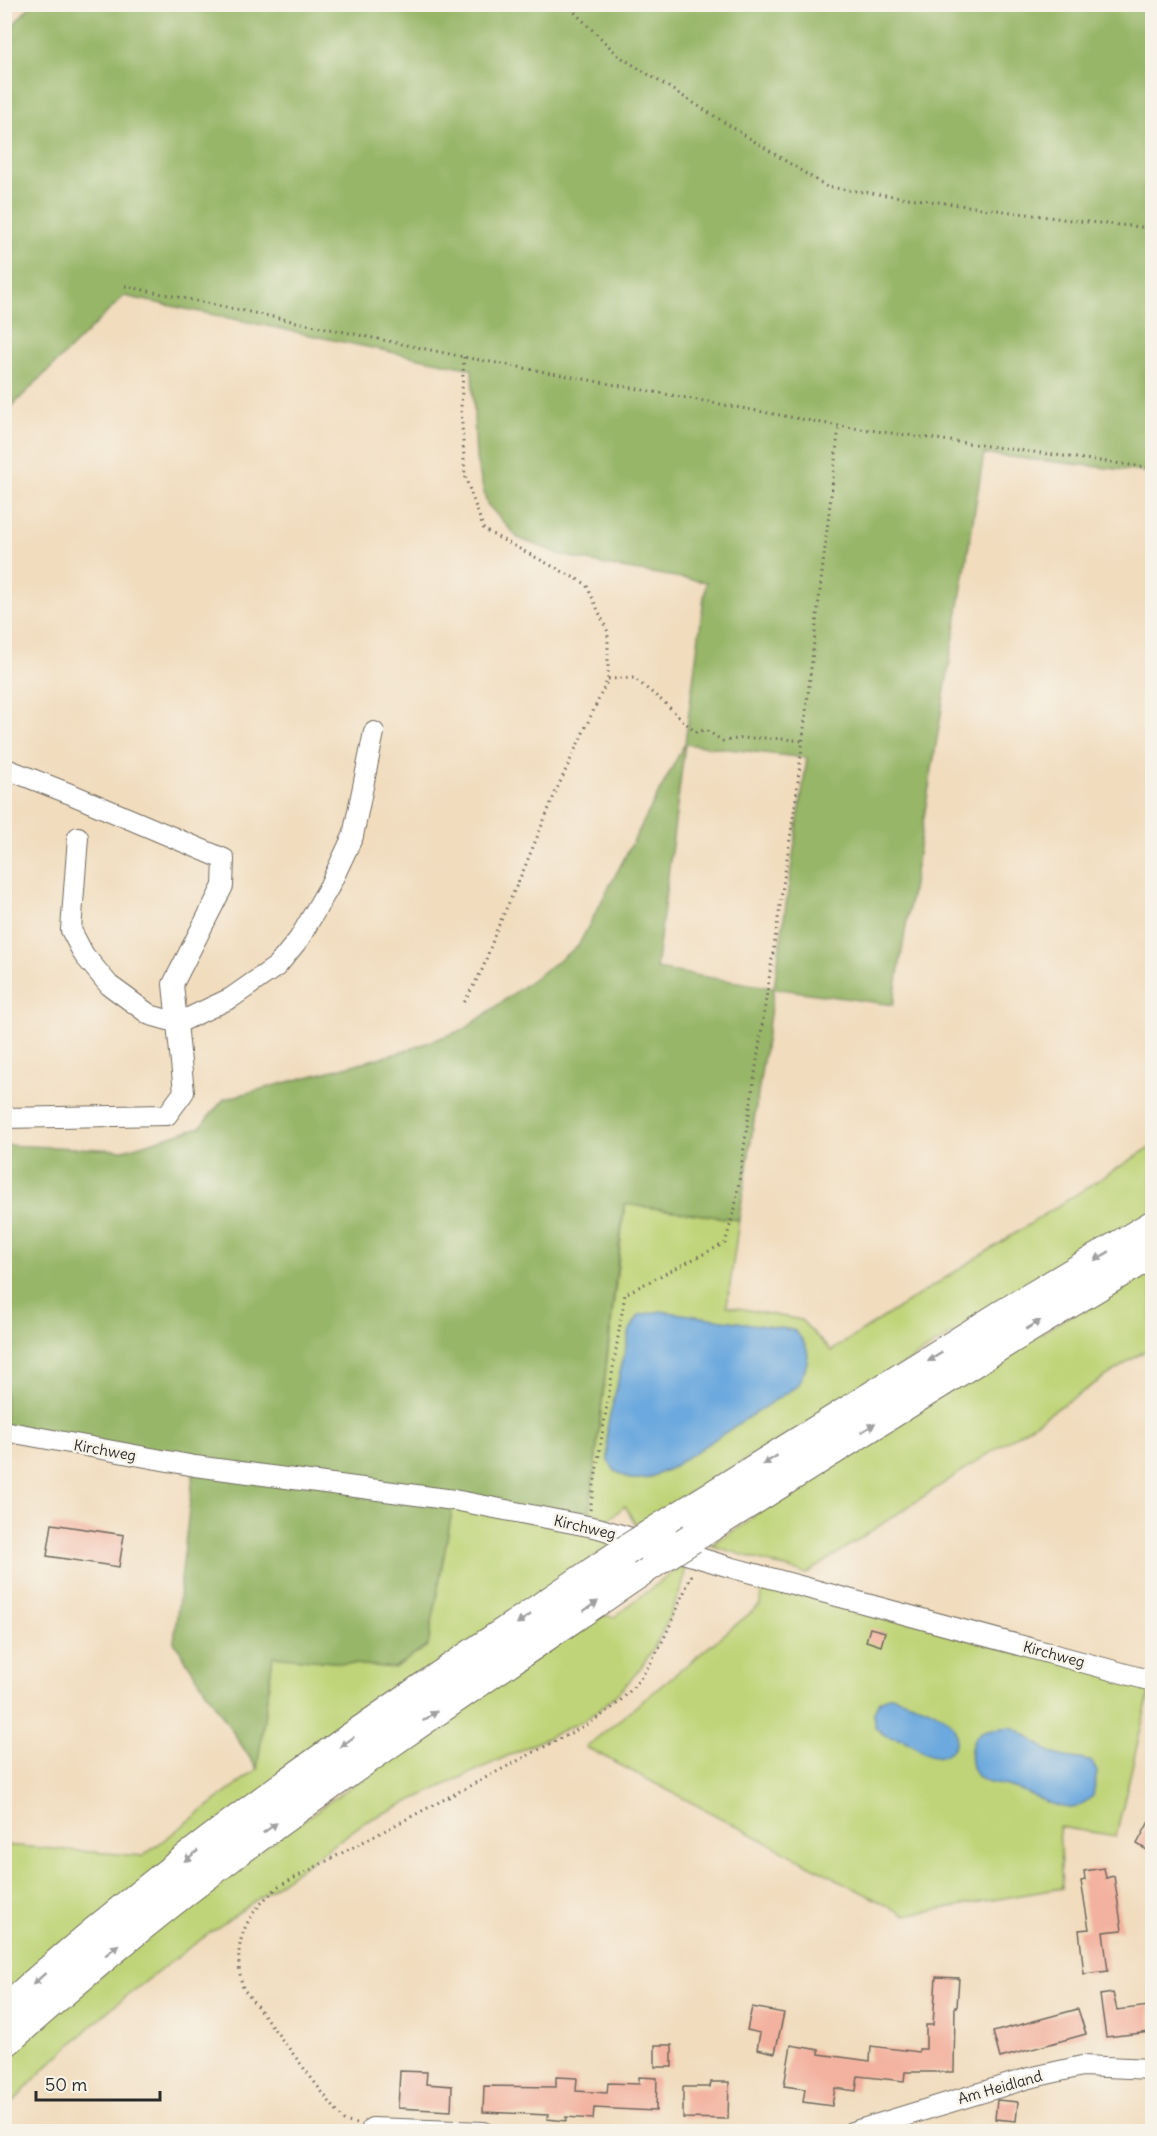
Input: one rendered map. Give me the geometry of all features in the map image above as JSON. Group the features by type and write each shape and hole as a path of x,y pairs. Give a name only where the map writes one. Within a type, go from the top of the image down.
{"highway":[{"path":"4,2011 118,1912 225,1830 445,1673 661,1528 1004,1314 1152,1226"},
{"path":"4,2043 109,1953 232,1855 356,1767 656,1561 696,1548 1018,1334 1152,1254"}],"street":[{"path":"78,837 71,930 84,955 109,985 150,1015 178,1023 231,998 277,966 299,939 329,887 352,836 374,732"},
{"path":"4,768 74,795 224,859 223,886 173,984 184,1092 167,1115 4,1118"},
{"name":"Kirchweg","path":"4,1431 195,1466 454,1500 696,1548 1152,1681"},
{"name":"Am Heidland","path":"852,2132 1029,2078 1082,2066 1152,2069"},
{"path":"372,2128 484,2132"}],"path":[{"path":"566,4 619,56 827,187 1078,221 1152,228"},
{"path":"125,286 464,357 839,426 1152,468"},
{"path":"464,357 461,407 465,476 484,530 586,584 608,632 608,679 556,791 497,929 483,968 464,1003"},
{"path":"588,1526 626,1294 725,1244 735,1208 795,809 839,426"},
{"path":"608,679 634,678 695,732 706,730 723,741 741,737 803,741"},
{"path":"372,2128 344,2121 243,1988 237,1969 238,1947 251,1914 279,1886 586,1725 613,1707 643,1674 658,1651 696,1548"}],"green space":[{"path":"32,4 1152,5 1152,473 984,454 893,1005 774,988 739,1220 624,1204 588,1526 454,1500 428,1646 394,1668 273,1656 257,1769 174,1642 194,1466 5,1431 5,1145 124,1150 200,1127 224,1099 398,1053 465,1029 578,946 685,743 706,582 615,567 562,555 518,538 487,504 476,459 472,369 124,296 5,413 4,35","holes":["685,744 807,758 774,988 656,969"]},
{"path":"1152,1146 1152,1211 803,1426 636,1525 625,1506 598,1528 588,1526 625,1204 739,1220 727,1306 801,1320 831,1351"},
{"path":"1152,1264 1152,1346 806,1574 710,1545 745,1524 764,1506"},
{"path":"452,1507 577,1530 614,1542 5,1999 5,1845 143,1856 257,1769 273,1656 394,1668"},
{"path":"684,1564 682,1586 657,1643 627,1684 601,1708 585,1720 365,1822 189,1948 110,2009 41,2072 5,2111 5,2058 29,2034 212,1884 596,1614 614,1617"},
{"path":"762,1576 1152,1681 1116,1836 1059,1827 1062,1888 905,1915 586,1747 760,1605"}],"water":[{"path":"661,1311 794,1330 805,1345 807,1363 797,1386 669,1469 646,1479 630,1479 615,1471 608,1461 607,1428 630,1330 639,1315"},
{"path":"891,1696 923,1706 945,1717 956,1734 955,1744 951,1750 943,1755 931,1755 903,1740 885,1735 874,1726 874,1712 879,1701"},
{"path":"1011,1727 1055,1754 1092,1762 1097,1772 1093,1796 1079,1806 1061,1807 1020,1790 989,1783 979,1778 974,1771 971,1758 975,1739 984,1731"}],"building":[{"path":"52,1524 124,1535 119,1567 47,1556"},
{"path":"870,1628 885,1632 881,1646 866,1641"},
{"path":"1152,1816 1152,1853 1137,1844"},
{"path":"1104,1868 1106,1878 1114,1876 1122,1930 1103,1932 1108,1971 1084,1974 1079,1930 1089,1929 1081,1881 1085,1880 1084,1871"},
{"path":"936,1977 959,1978 957,2007 955,2006 954,2072 905,2072 904,2081 858,2076 856,2091 835,2088 832,2106 803,2102 805,2089 784,2086 791,2045 819,2050 819,2054 870,2061 871,2046 919,2052 919,2049 926,2049 926,2025 933,2025"},
{"path":"1113,1993 1117,2010 1149,2006 1151,2032 1106,2037 1100,1995"},
{"path":"752,2007 784,2013 775,2053 757,2049 760,2033 747,2030"},
{"path":"1078,2009 1086,2034 1000,2058 993,2032"},
{"path":"655,2045 672,2045 672,2067 655,2067"},
{"path":"400,2071 427,2072 426,2084 452,2086 451,2111 398,2108"},
{"path":"556,2077 577,2078 576,2091 607,2093 608,2083 639,2084 639,2077 657,2078 656,2111 594,2108 593,2119 566,2117 566,2121 547,2119 548,2115 483,2112 484,2086 556,2087"},
{"path":"711,2082 729,2082 728,2119 683,2118 683,2087 710,2087"},
{"path":"997,2100 1018,2102 1016,2121 995,2119"}]}
